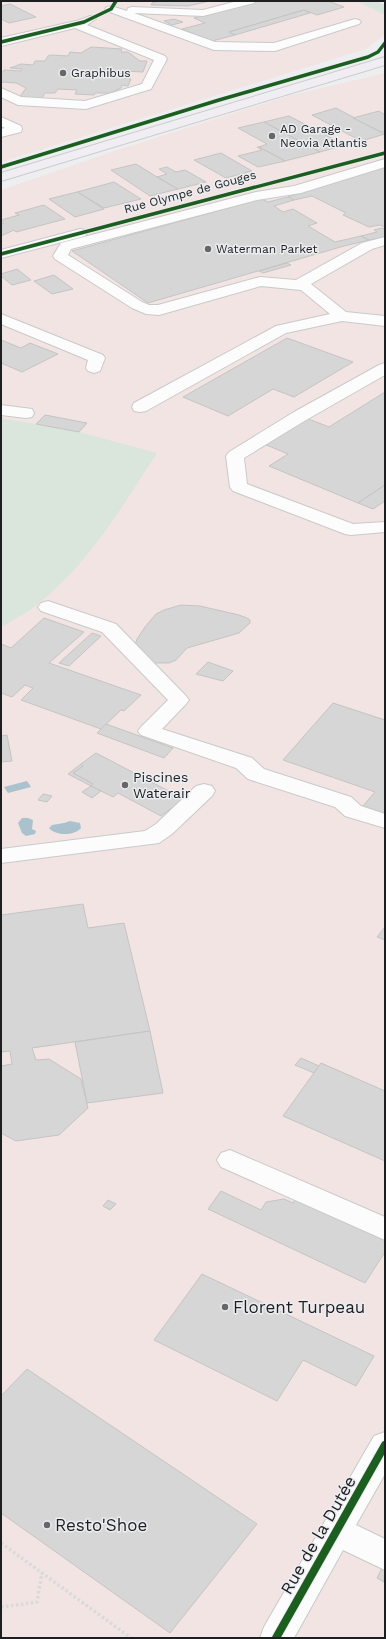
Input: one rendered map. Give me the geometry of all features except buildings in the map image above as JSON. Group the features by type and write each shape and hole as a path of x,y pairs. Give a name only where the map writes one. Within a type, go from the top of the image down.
{"main road":[{"path":"1,177 385,61"}],"street":[{"path":"146,1 152,1"},
{"path":"1,42 84,22 114,5 202,13 250,1"},
{"path":"114,5 214,46 275,47 355,22"},
{"path":"1,92 18,101 86,105 147,86 161,59 76,24"},
{"path":"74,38 95,32"},
{"path":"1,121 16,129 1,133"},
{"name":"Rue Olympe de Gouges","path":"1,254 385,152"},
{"path":"342,316 306,287 298,284 260,281 159,310 146,309 137,305 60,256 66,246 256,196 296,190 385,163"},
{"path":"298,284 367,246 385,241"},
{"path":"140,407 281,329 342,316 385,321"},
{"path":"1,319 97,358 94,368"},
{"path":"385,368 300,416 235,456 239,487 351,530 385,527"},
{"path":"1,410 26,412"},
{"path":"48,608 109,628 179,700 148,731 244,763 256,774 343,802 353,811 385,821"},
{"path":"1,856 151,838 164,829 204,791"},
{"path":"230,1160 385,1230"},
{"name":"Rue de la Dutée","path":"276,1638 385,1445"},
{"path":"336,1531 385,1555"}],"path":[{"path":"1,1543 131,1638"},
{"path":"1,1607 37,1602 42,1573"}],"shaded area":[{"path":"1,1 356,1 385,15 385,35 366,49 1,162"},
{"path":"356,1 376,1 385,5 385,15"},
{"path":"385,73 385,1638 1,1638 1,190 114,151 288,96"},
{"path":"1,418 79,432 157,453 101,537 68,576 50,594 30,610 1,627"}],"water":[{"path":"27,781 31,787 8,793 4,787"},
{"path":"22,818 33,820 32,829 36,831 35,834 26,836 22,833 18,823"},
{"path":"70,821 80,823 81,828 70,834 60,834 49,828 52,825"}],"cycle path":[{"path":"1,42 84,22 111,9 116,1"},
{"path":"1,167 219,100 368,57 378,52 385,43"},
{"path":"1,254 385,153"},
{"path":"276,1638 385,1445"}],"place":[{"name":"Graphibus","path":"63,73"},
{"name":"AD Garage - Neovia Atlantis","path":"272,136"},
{"name":"Waterman Parket","path":"208,249"},
{"name":"Piscines Waterair","path":"125,785"},
{"name":"Florent Turpeau","path":"225,1307"},
{"name":"Resto'Shoe","path":"47,1525"}]}
